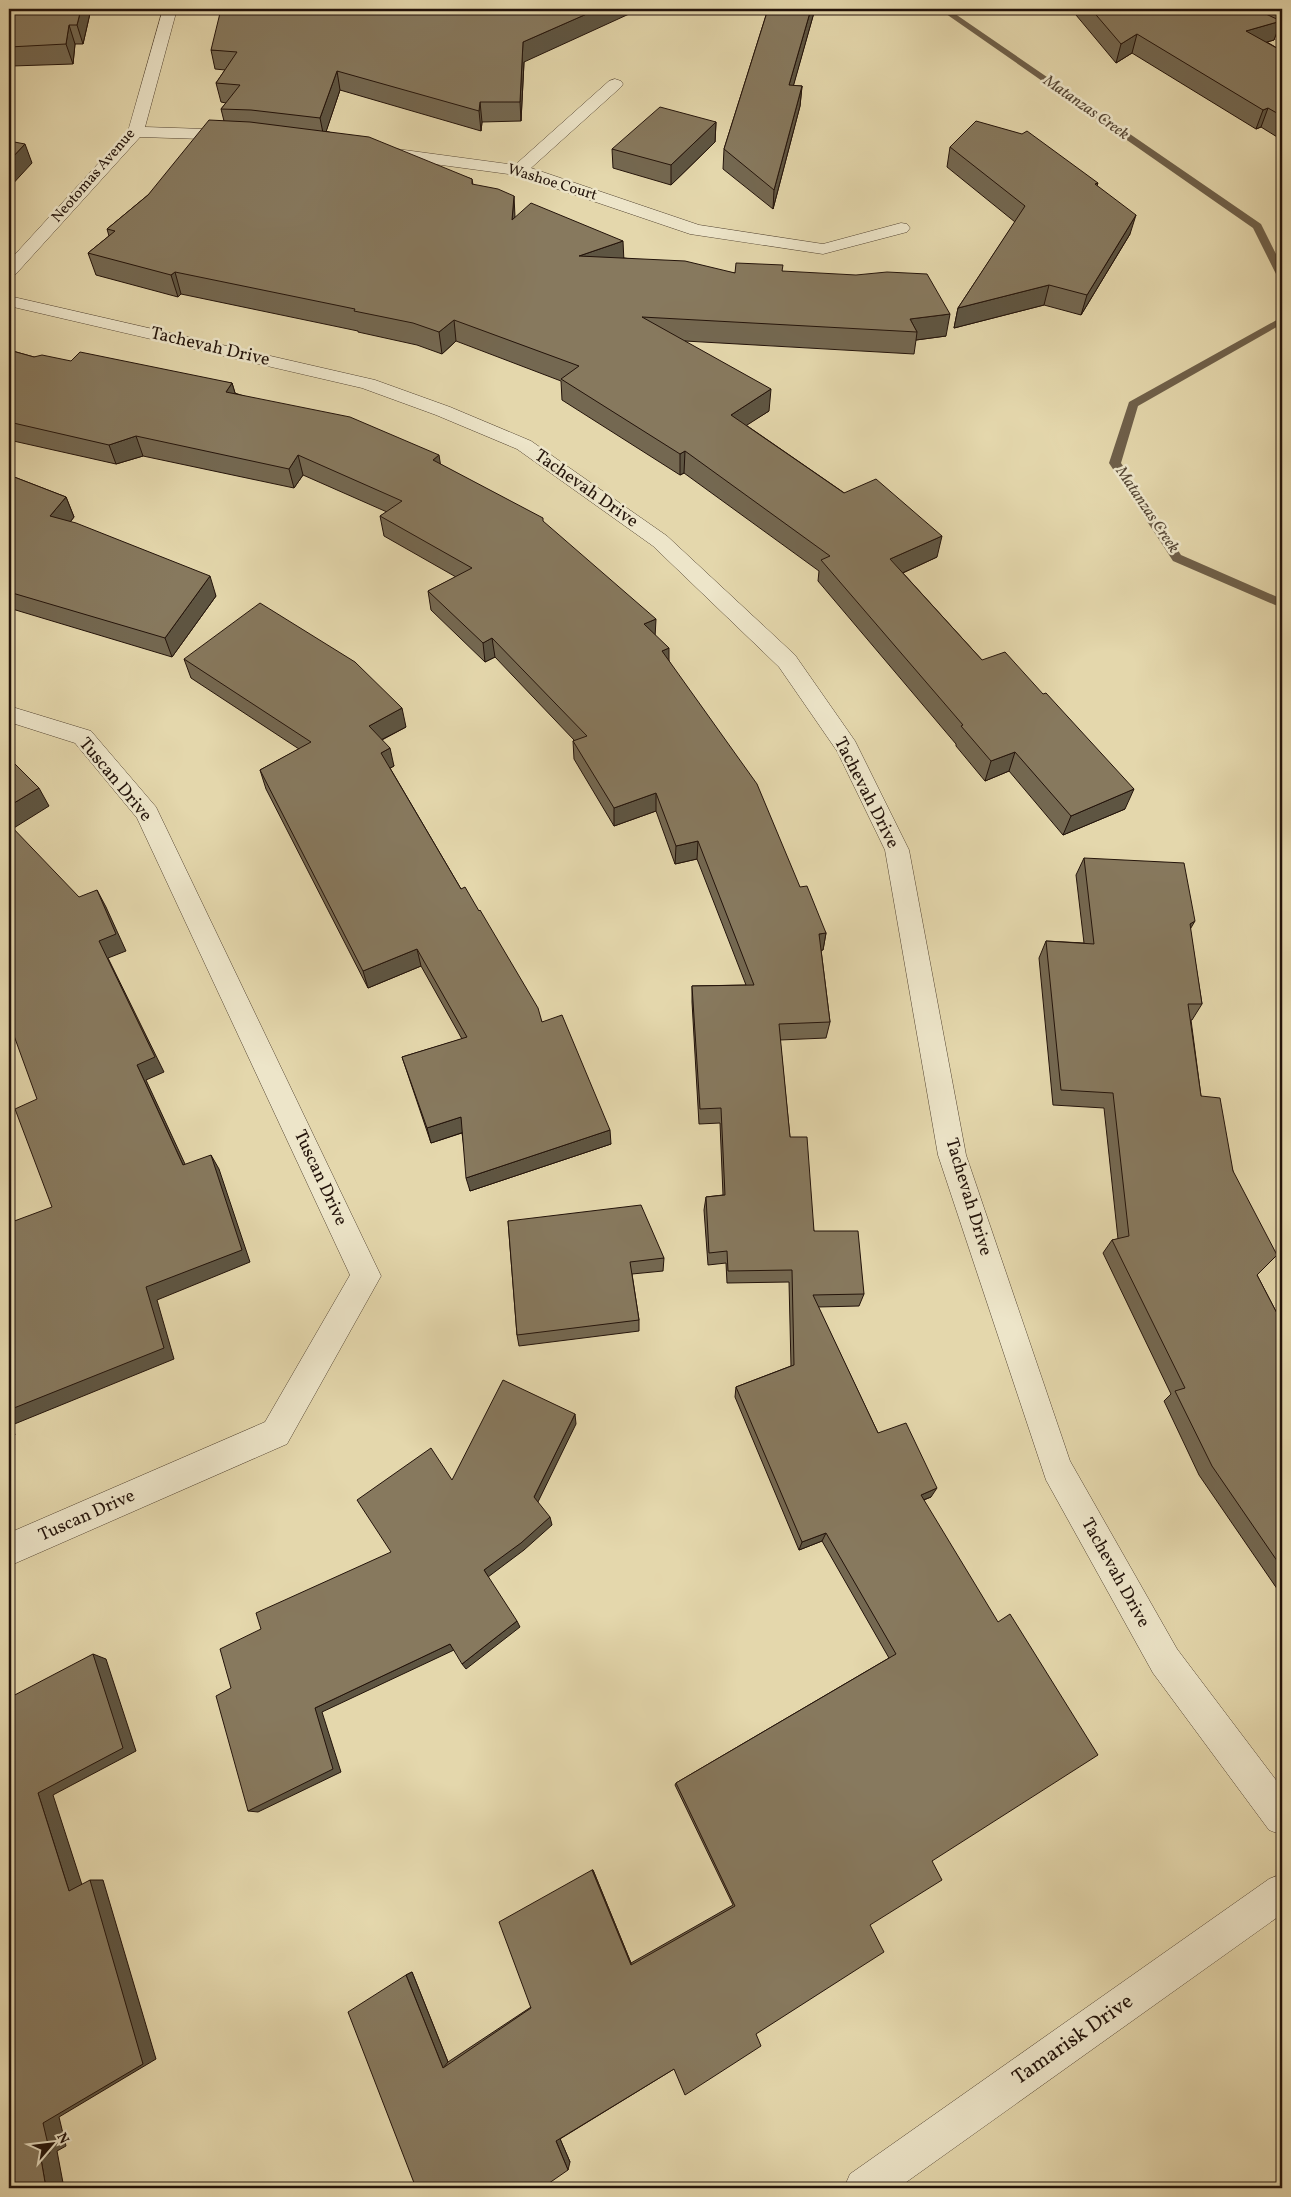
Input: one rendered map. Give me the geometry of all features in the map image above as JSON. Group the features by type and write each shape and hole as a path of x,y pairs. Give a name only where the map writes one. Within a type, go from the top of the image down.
{"street":[{"name":"Neotomas Avenue","path":"9,271 136,132 170,9"},
{"path":"1227,9 1282,38"},
{"path":"519,170 615,84"},
{"path":"136,132 255,136"},
{"name":"Washoe Court","path":"363,150 519,170 696,230 823,248 901,228"},
{"name":"Tachevah Drive","path":"9,301 368,384 443,411 524,445 660,541 788,661 846,747 897,850 952,1155 1057,1470 1165,1661 1282,1818"},
{"name":"Tuscan Drive","path":"9,714 83,737 147,813 366,1276 276,1433 9,1550"},
{"name":"Tamarisk Drive","path":"864,2188 1282,1892"}],"building":[{"path":"16,9 81,9 77,25 69,25 66,44 9,47 9,34"},
{"path":"221,9 598,9 523,42 520,102 480,102 479,111 337,71 320,118 251,110 221,109 240,85 216,83 237,52 211,50"},
{"path":"768,9 811,9 789,85 802,86 774,190 724,149"},
{"path":"1091,9 1255,9 1281,21 1246,31 1282,51 1282,116 1268,108 1263,110 1137,34 1121,44"},
{"path":"660,107 716,122 671,165 612,149"},
{"path":"209,120 250,122 369,137 472,179 472,184 498,189 514,196 512,220 531,203 623,241 579,256 685,261 735,273 736,263 783,265 782,271 856,275 887,272 927,274 950,314 910,319 917,332 642,317 771,389 731,415 844,493 876,479 942,536 890,559 982,660 1005,652 1043,694 1046,693 1134,789 1071,816 1015,752 991,761 961,726 963,725 821,560 830,556 685,451 680,454 561,379 579,366 454,320 439,332 413,323 354,311 355,309 175,272 171,275 88,253 115,231 107,229 148,195"},
{"path":"976,121 1022,134 1027,131 1098,183 1095,184 1136,215 1087,295 1049,285 958,308 1025,206 950,147"},
{"path":"9,141 25,144 9,161"},
{"path":"9,350 34,357 42,355 71,361 80,352 232,383 226,392 350,417 439,455 433,460 543,518 543,521 656,619 644,624 669,648 662,651 757,784 800,887 807,886 826,933 819,934 830,1022 779,1024 790,1137 807,1137 814,1231 858,1231 864,1294 813,1295 878,1433 906,1423 937,1488 921,1495 998,1622 1010,1614 1098,1755 932,1861 942,1880 870,1925 884,1952 756,2034 761,2046 685,2095 674,2069 556,2141 568,2170 542,2188 416,2188 348,2012 406,1975 443,2068 531,2008 499,1922 592,1870 631,1965 735,1906 676,1783 896,1654 826,1533 802,1542 736,1387 794,1365 792,1270 728,1271 727,1251 709,1253 706,1197 725,1195 721,1108 700,1109 692,986 754,985 698,841 676,846 656,793 614,808 573,741 587,736 492,638 483,643 428,591 472,568 380,516 402,501 298,455 289,469 136,436 109,445 9,422"},
{"path":"9,475 66,497 50,516 76,523 210,576 165,638 9,592"},
{"path":"260,603 355,662 402,708 369,726 390,748 381,753 461,889 465,887 480,910 538,1008 542,1022 562,1015 610,1130 466,1178 461,1117 427,1128 402,1057 467,1037 417,949 363,971 260,770 311,742 184,659"},
{"path":"9,758 39,788 9,806"},
{"path":"9,824 79,897 97,890 116,934 99,941 155,1057 137,1065 183,1165 211,1155 242,1250 146,1287 164,1348 9,1410 9,1223 52,1207 15,1109 37,1099 9,1022 9,936 12,935 9,932"},
{"path":"1084,858 1184,863 1195,921 1190,924 1202,1004 1188,1004 1201,1096 1220,1098 1233,1171 1277,1255 1257,1275 1282,1323 1282,1356 1280,1357 1282,1360 1282,1568 1212,1466 1175,1391 1185,1388 1112,1240 1129,1236 1113,1093 1061,1090 1046,941 1094,944"},
{"path":"641,1205 664,1258 630,1262 639,1320 517,1335 508,1221"},
{"path":"503,1380 575,1414 534,1497 550,1517 521,1543 484,1570 517,1621 462,1664 450,1644 315,1708 333,1769 248,1811 216,1696 231,1688 220,1649 261,1629 256,1613 391,1552 357,1500 431,1448 452,1480"},
{"path":"93,1654 123,1748 38,1793 69,1891 90,1880 143,2064 43,2123 50,2153 41,2159 46,2188 9,2188 9,1698"}],"waterway":[{"name":"Matanzas Creek","path":"943,9 1257,226 1282,276"},
{"name":"Matanzas Creek","path":"1282,320 1133,404 1115,463 1177,558 1282,604"}]}
